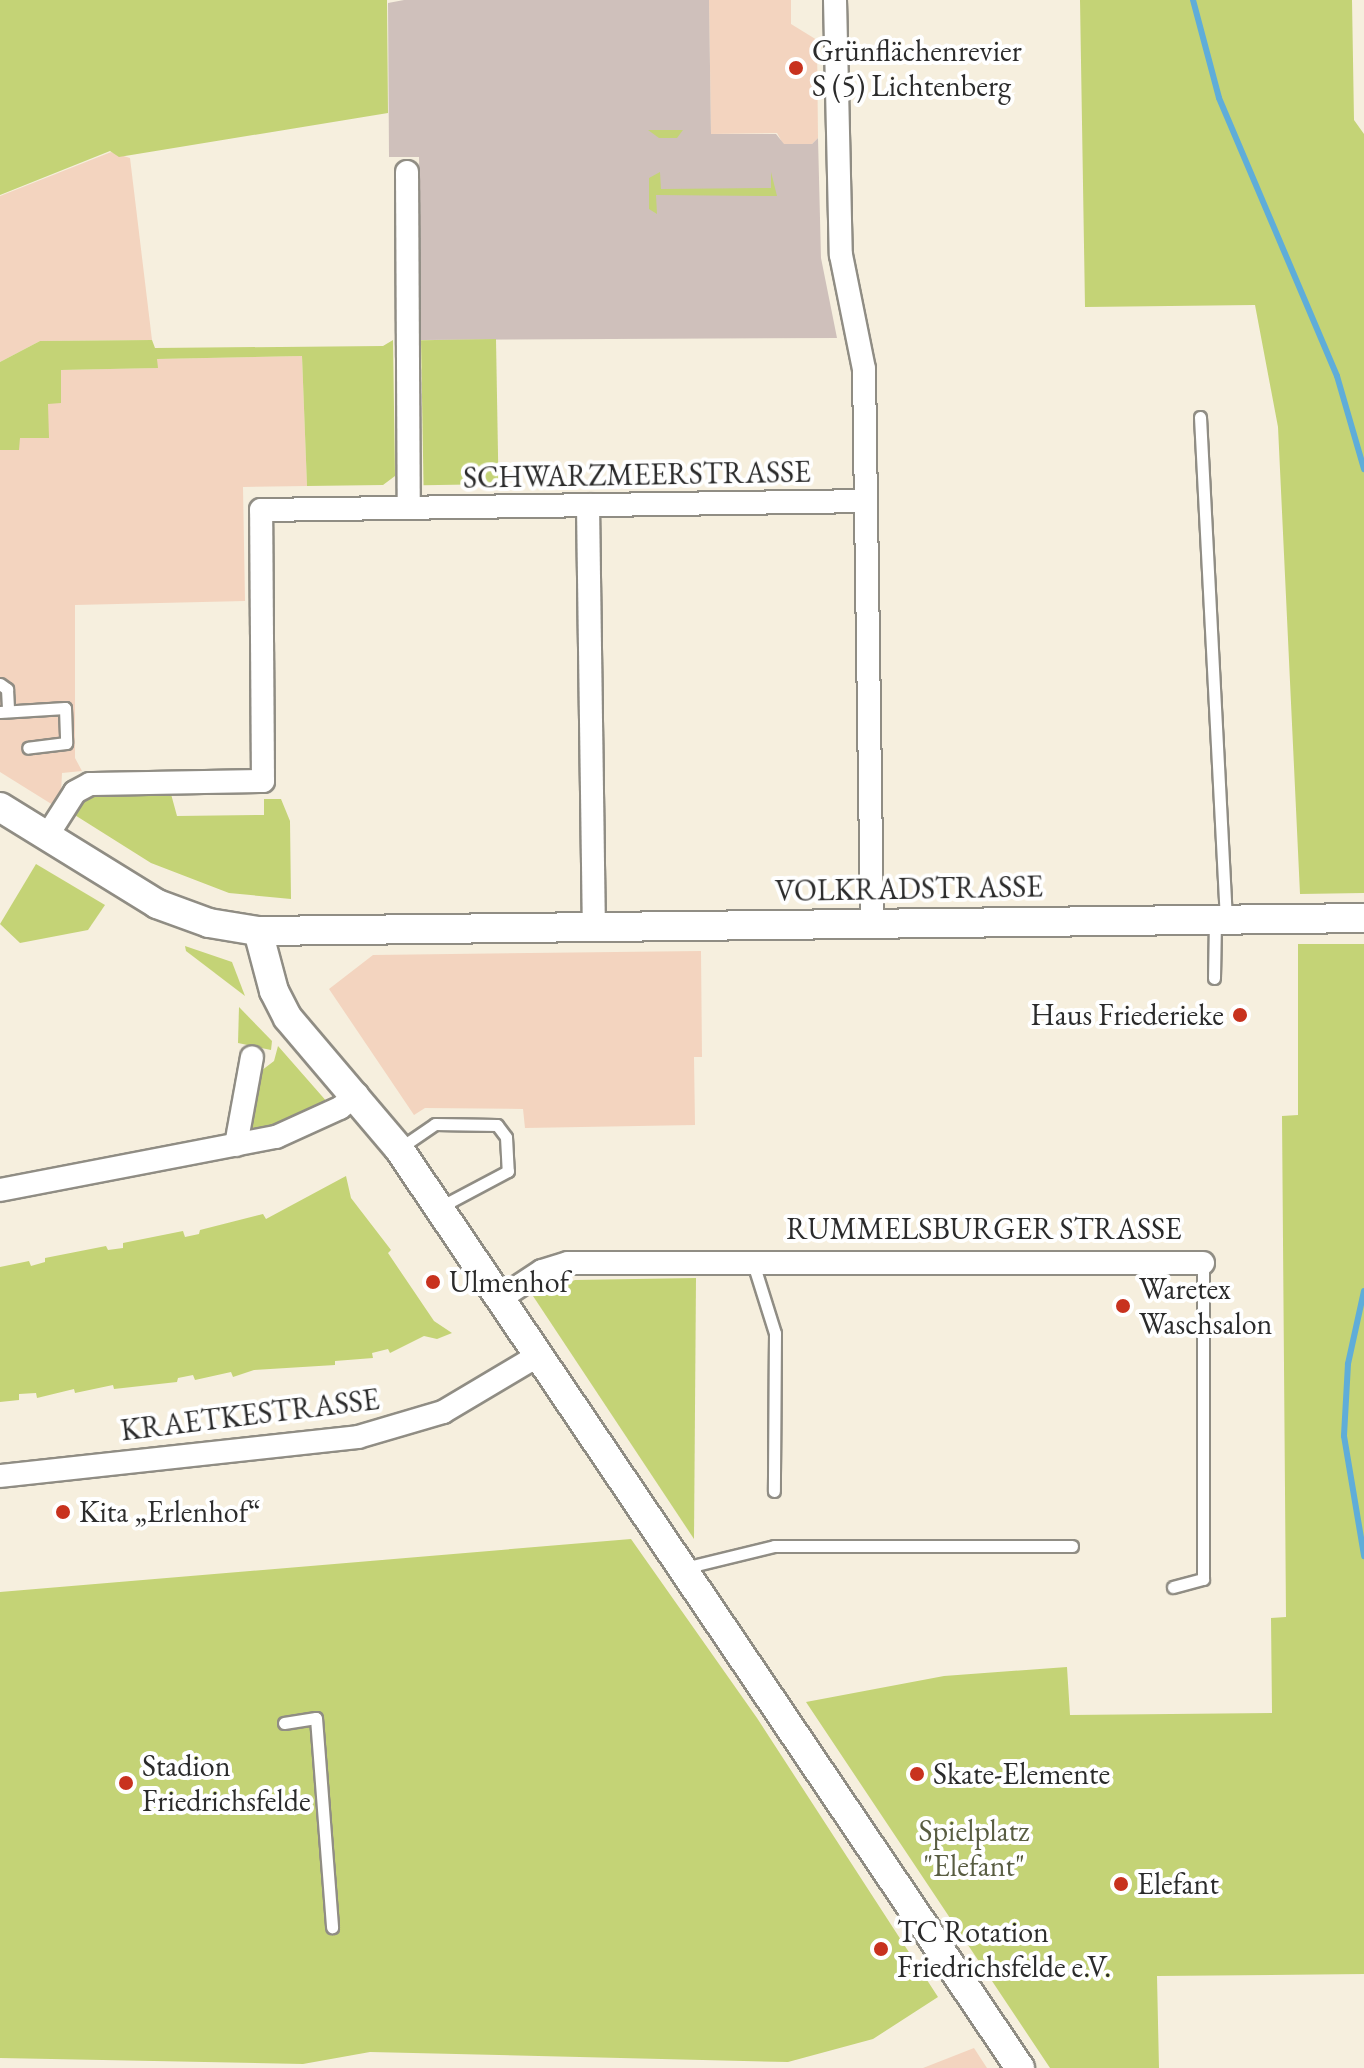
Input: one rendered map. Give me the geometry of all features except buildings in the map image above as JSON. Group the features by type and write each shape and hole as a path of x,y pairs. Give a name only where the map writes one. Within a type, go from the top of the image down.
{"street":[{"path":"835,0 841,255 864,369 872,923"},
{"path":"407,172 409,508"},
{"name":"SCHWARZMEERSTRASSE","path":"47,836 75,792 90,784 263,781 261,510 866,501"},
{"path":"588,505 594,927"},
{"path":"0,807 157,904 209,923 258,931 274,991 288,1018 357,1094 399,1149 1020,2068"},
{"name":"VOLKRADSTRASSE","path":"258,931 1364,918"},
{"path":"236,1145 252,1057"},
{"path":"0,1190 276,1137 340,1108 357,1094"},
{"name":"RUMMELSBURGER STRASSE","path":"501,1298 542,1271 568,1263 1203,1263"},
{"name":"KRAETKESTRASSE","path":"0,1476 358,1437 443,1412 539,1355"}],"lane":[{"path":"1200,417 1220,920 1214,978"},
{"path":"0,684 7,689 4,711 65,708 66,743 28,748"},
{"path":"399,1149 435,1124 497,1125 506,1137 508,1171 439,1207"},
{"name":"RUMMELSBURGER STRASSE","path":"753,1263 775,1333 774,1491"},
{"name":"RUMMELSBURGER STRASSE","path":"1173,1587 1203,1579 1203,1263"},
{"path":"683,1569 774,1546 1072,1546"},
{"path":"284,1723 316,1718 332,1927"}],"shaded area":[{"path":"404,0 709,0 711,134 776,134 784,144 812,144 818,138 821,258 837,338 421,340 419,157 389,157 388,3"},
{"path":"709,0 791,0 791,24 817,40 818,138 812,144 783,144 777,133 711,134"},
{"path":"111,152 130,158 152,340 40,341 0,362 0,196"},
{"path":"302,356 307,486 243,487 245,601 75,605 75,758 82,771 62,773 61,794 53,805 0,772 0,450 19,450 19,438 48,403 61,370 157,368 157,359"},
{"path":"701,951 702,1057 694,1057 695,1125 525,1128 523,1109 425,1108 414,1115 329,989 373,955"},
{"path":"974,2048 987,2068 923,2068"}],"green space":[{"path":"0,0 387,0 388,113 119,157 110,151 0,195"},
{"path":"1080,0 1352,0 1354,120 1364,134 1364,893 1300,894 1278,427 1255,305 1085,307"},
{"path":"648,130 683,130 677,138 659,138"},
{"path":"660,172 661,189 771,188 771,172 777,196 656,195 657,214 649,209 649,178"},
{"path":"496,339 499,484 424,485 421,340"},
{"path":"152,340 155,348 383,346 393,340 395,476 383,485 307,486 302,356 157,359 158,368 61,370 61,403 48,404 49,438 20,438 19,450 0,450 0,362 40,341"},
{"path":"97,793 171,794 177,816 264,815 264,799 281,799 290,821 291,899 229,893 151,863 70,812"},
{"path":"36,864 105,905 88,930 20,943 0,924"},
{"name":"Spielplatz \"Elefant\"","path":"1298,944 1364,944 1364,1974 1157,1976 1159,2068 1050,2068 806,1702 944,1676 1067,1667 1070,1715 1272,1713 1271,1618 1286,1617 1282,1116 1298,1115"},
{"path":"185,946 232,962 245,996 186,951"},
{"path":"239,1007 272,1041 271,1050 238,1043"},
{"path":"278,1046 328,1103 263,1134 252,1132 248,1129 257,1074 274,1061"},
{"path":"346,1176 351,1198 391,1250 388,1253 434,1321 452,1333 437,1339 424,1336 390,1353 388,1349 372,1353 373,1358 335,1361 335,1365 254,1370 233,1377 231,1372 195,1380 193,1375 178,1378 177,1382 114,1389 113,1385 75,1393 74,1389 37,1398 36,1393 19,1394 19,1400 0,1402 0,1267 29,1261 31,1266 45,1262 45,1258 106,1246 108,1250 123,1248 123,1243 183,1231 185,1237 199,1234 200,1230 263,1214 266,1219"},
{"path":"696,1278 694,1539 533,1296 575,1280"},
{"path":"631,1539 757,1718 938,1997 873,2039 788,2062 370,2052 303,2064 0,2058 0,1592"}],"waterway":[{"path":"1193,0 1219,98 1337,376 1364,469"},
{"path":"1364,1291 1348,1364 1344,1436 1364,1556"}],"place":[{"name":"Grünflächenrevier S (5) Lichtenberg","path":"796,68"},
{"name":"Haus Friederieke","path":"1240,1015"},
{"name":"Ulmenhof","path":"433,1282"},
{"name":"Waretex Waschsalon","path":"1123,1306"},
{"name":"Kita „Erlenhof“","path":"63,1512"},
{"name":"Skate-Elemente","path":"917,1774"},
{"name":"Stadion Friedrichsfelde","path":"126,1783"},
{"name":"Elefant","path":"1121,1884"},
{"name":"TC Rotation Friedrichsfelde e.V.","path":"881,1949"}]}
